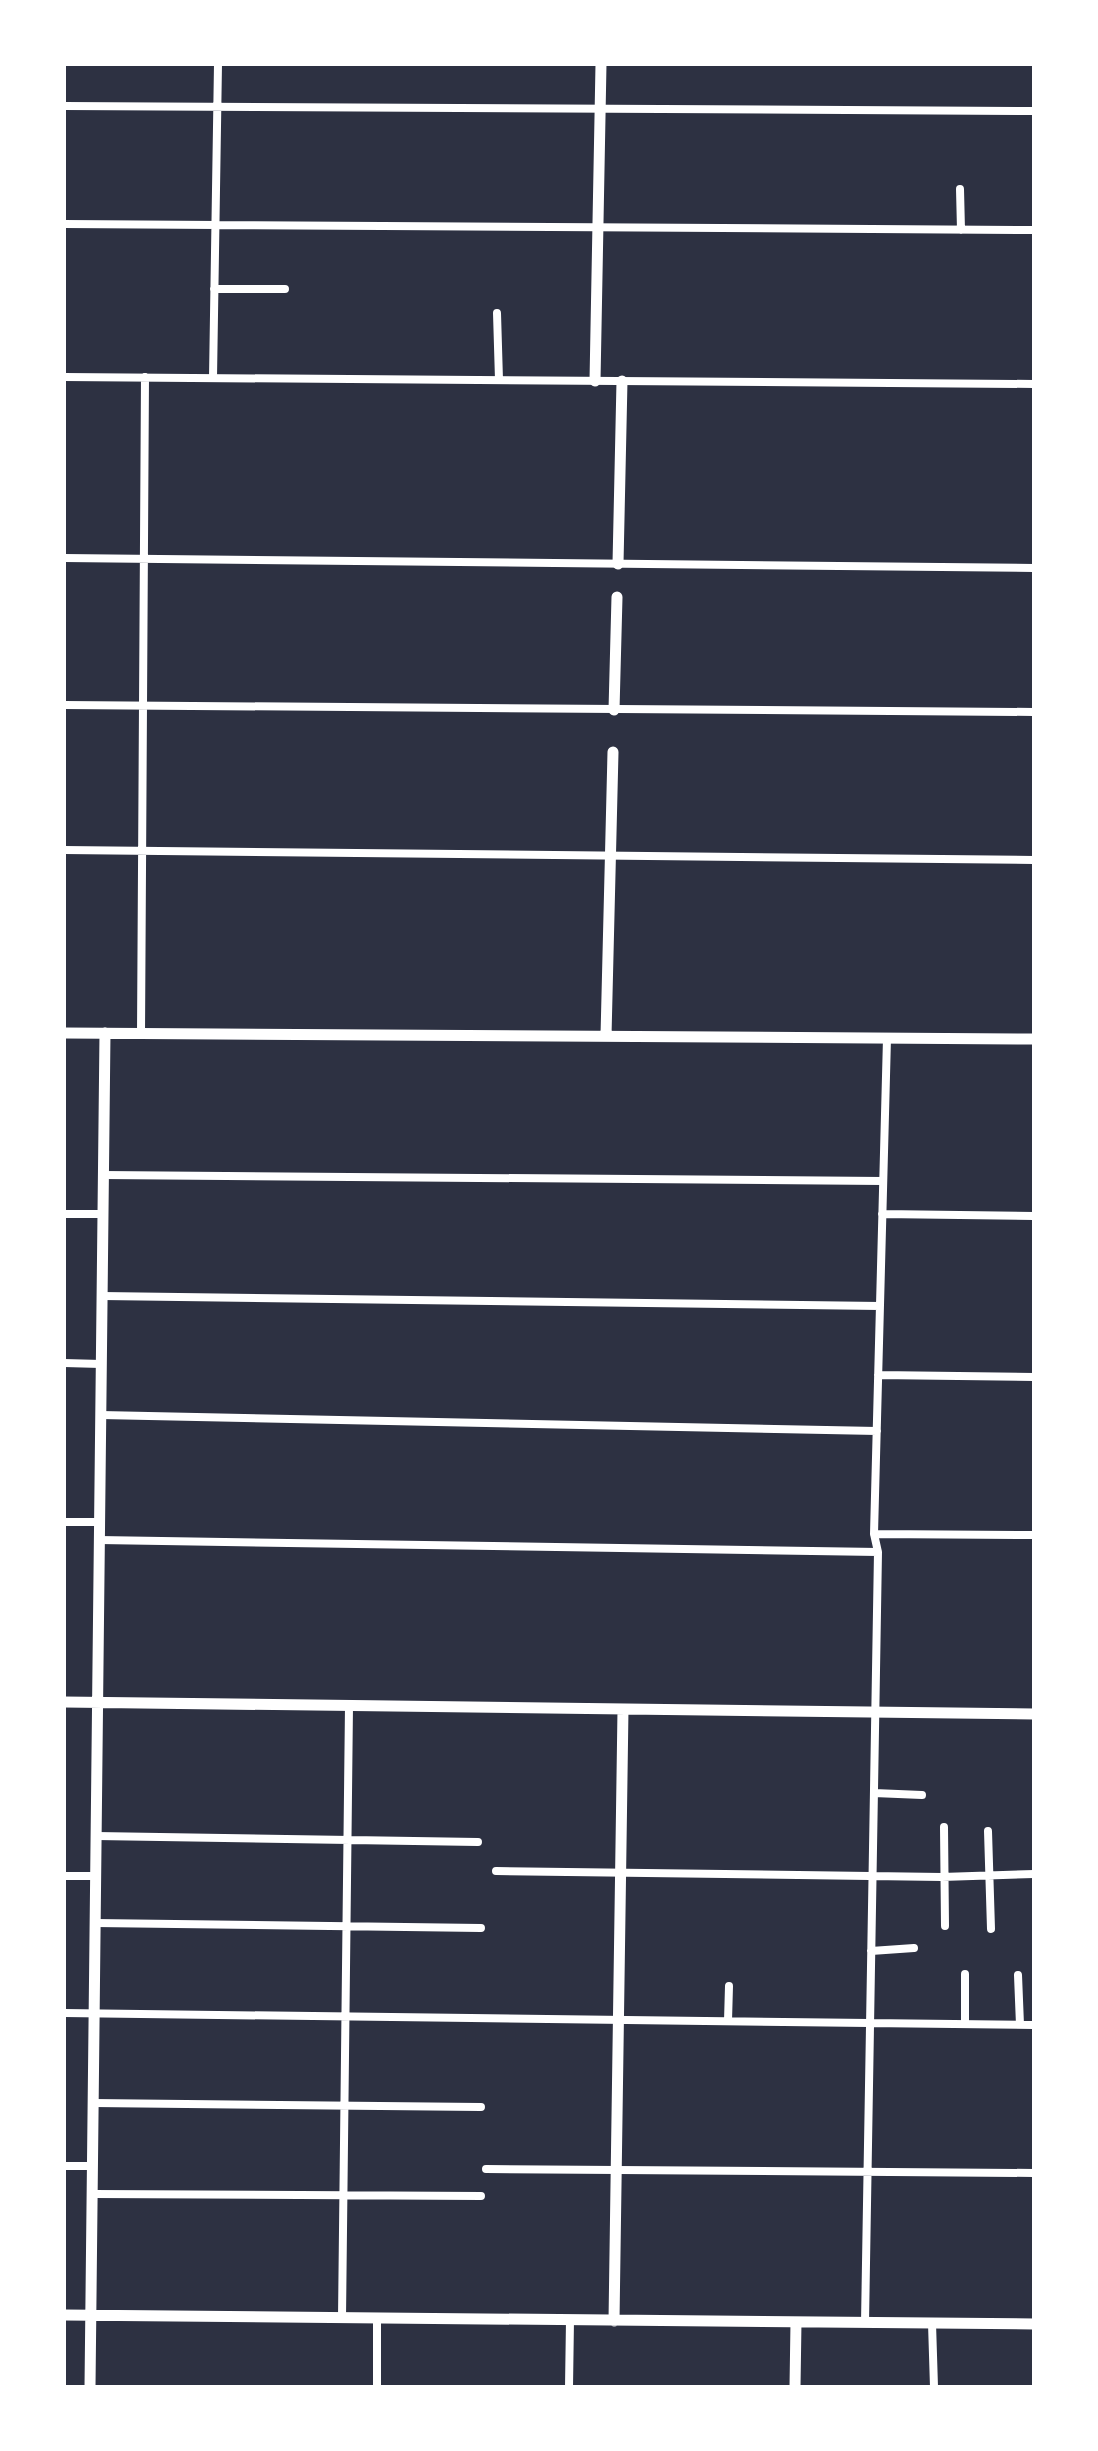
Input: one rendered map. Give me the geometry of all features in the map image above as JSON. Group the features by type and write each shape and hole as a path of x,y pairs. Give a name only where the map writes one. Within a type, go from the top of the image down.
{"street":[{"path":"213,378 218,64"},
{"path":"595,381 601,64"},
{"path":"64,106 1034,111"},
{"path":"960,189 961,230"},
{"path":"64,224 1034,230"},
{"path":"214,289 285,289"},
{"path":"497,313 499,380"},
{"path":"64,377 1034,384"},
{"path":"141,1033 145,377"},
{"path":"618,564 622,381"},
{"path":"64,558 1034,568"},
{"path":"614,710 617,597"},
{"path":"64,705 1034,712"},
{"path":"606,1036 613,752"},
{"path":"64,850 1034,860"},
{"path":"64,1033 1034,1039"},
{"path":"90,2387 105,1033"},
{"path":"865,2323 878,1552 874,1534 887,1038"},
{"path":"103,1175 883,1181"},
{"path":"64,1214 103,1214"},
{"path":"882,1214 1034,1216"},
{"path":"102,1296 880,1306"},
{"path":"64,1363 101,1364"},
{"path":"878,1375 1034,1377"},
{"path":"101,1415 877,1431"},
{"path":"64,1522 100,1522"},
{"path":"874,1534 1034,1535"},
{"path":"99,1540 878,1552"},
{"path":"64,1702 1034,1714"},
{"path":"342,2318 349,1706"},
{"path":"614,2321 623,1709"},
{"path":"874,1793 922,1795"},
{"path":"944,1827 942,1877 945,1926"},
{"path":"988,1831 991,1929"},
{"path":"96,1836 478,1842"},
{"path":"496,1871 942,1877 988,1873 1034,1874"},
{"path":"64,1876 96,1876"},
{"path":"95,1923 481,1928"},
{"path":"871,1951 914,1948"},
{"path":"965,1974 965,2024"},
{"path":"1018,1975 1020,2025"},
{"path":"728,2021 729,1986"},
{"path":"64,2013 1034,2025"},
{"path":"93,2103 481,2107"},
{"path":"64,2166 93,2166"},
{"path":"486,2169 1034,2173"},
{"path":"93,2194 481,2196"},
{"path":"64,2315 1034,2324"},
{"path":"377,2318 377,2387"},
{"path":"569,2387 570,2320"},
{"path":"795,2387 796,2322"},
{"path":"932,2323 934,2387"}]}
